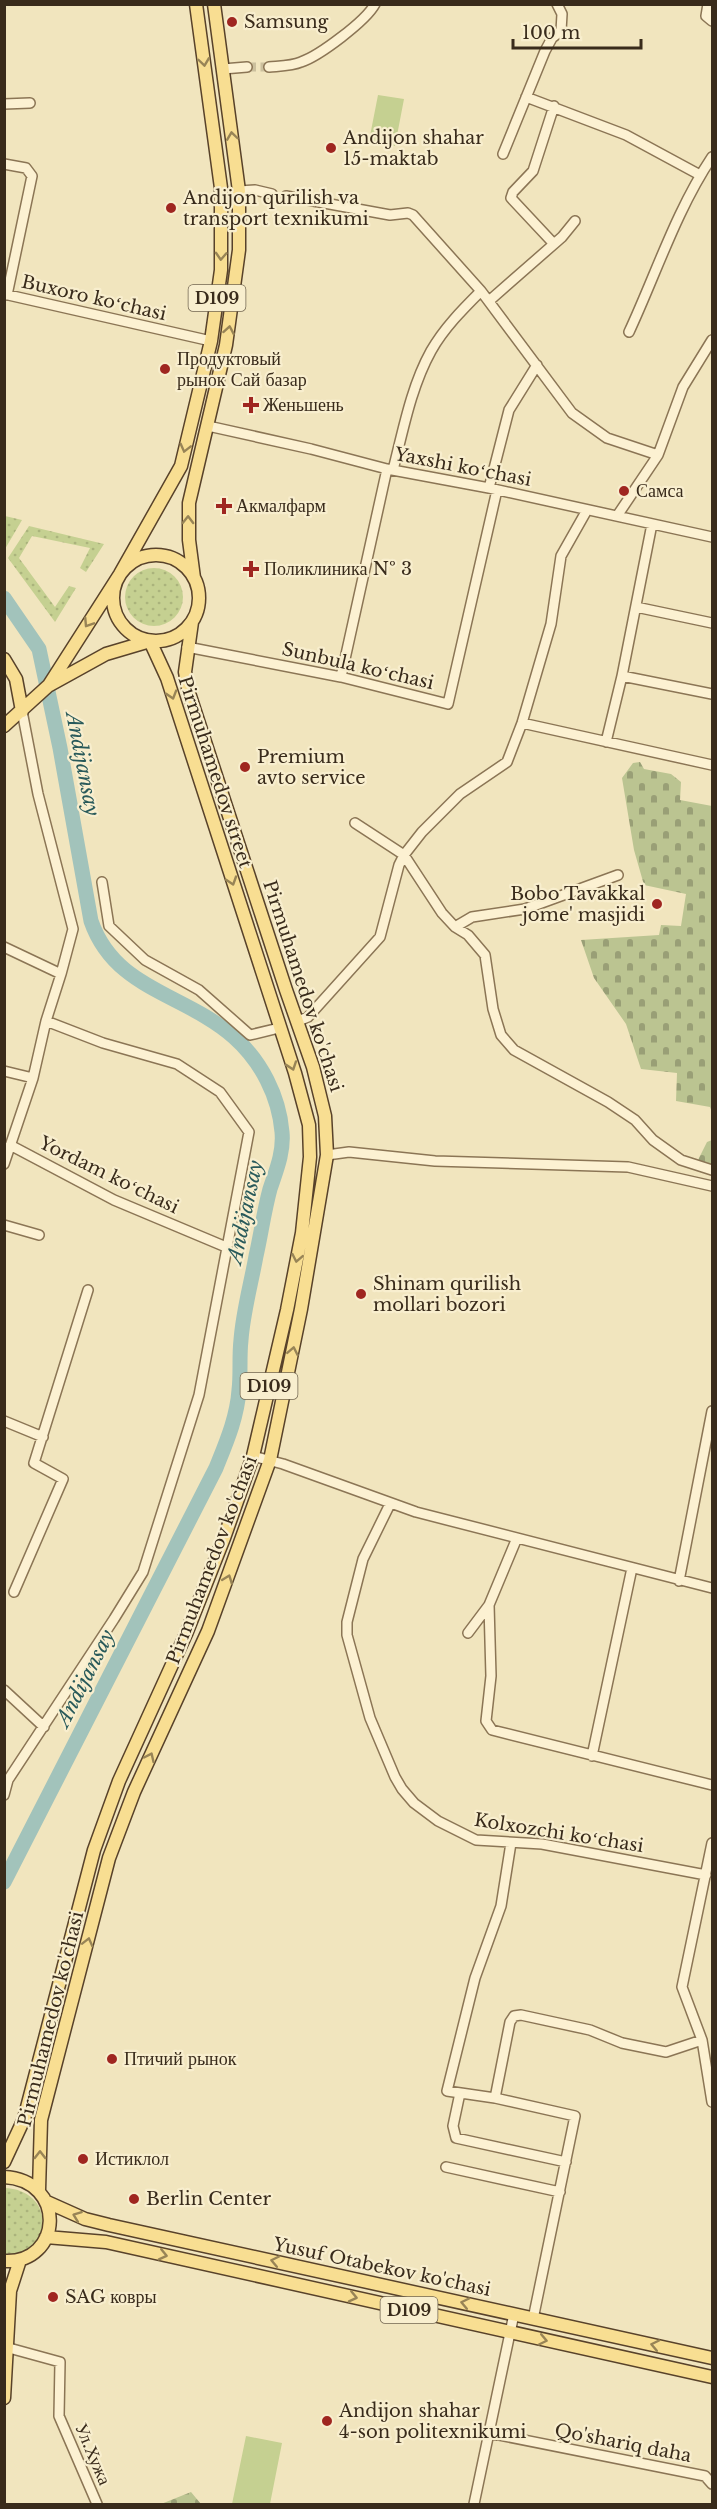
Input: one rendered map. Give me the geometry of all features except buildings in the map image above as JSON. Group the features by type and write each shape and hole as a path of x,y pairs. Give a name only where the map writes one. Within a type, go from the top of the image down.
{"main road":[{"name":"D109","path":"150,641 124,628 116,616 113,594 120,574 181,466 211,341 221,270 220,188 196,4"},
{"name":"D109","path":"192,622 199,600 189,540 188,509 226,345 239,250 239,191 214,4"},
{"path":"4,726 48,686 120,574 130,563 144,556 158,555 173,558 186,566 194,578"},
{"path":"48,686 106,654 150,641 174,637 192,622"},
{"name":"Pirmuhamedov street","path":"187,647 192,622"},
{"name":"Pirmuhamedov street","path":"150,641 167,678 295,1073 309,1125 310,1157 297,1255 253,1455"},
{"name":"Pirmuhamedov ko'chasi","path":"39,2190 41,2120 109,1858 134,1792 208,1631 270,1460 303,1298 327,1155 326,1116 314,1067 285,990 189,693 185,672 187,647"},
{"path":"4,659 16,679 22,711"},
{"name":"Pirmuhamedov ko'chasi","path":"4,2162 24,2119 94,1850 119,1781 186,1634 224,1538 253,1455"},
{"path":"4,2177 23,2180 39,2190 47,2202 50,2226 40,2247 20,2260 4,2261"},
{"name":"Yusuf Otabekov ko'chasi","path":"47,2202 85,2219 109,2225 712,2358"},
{"name":"Yusuf Otabekov ko'chasi","path":"46,2237 106,2242 712,2377"},
{"path":"4,2398 9,2348 10,2291 20,2260"}],"street":[{"path":"269,67 300,63 322,52 375,4"},
{"path":"503,154 545,51 552,38 561,31 562,15 557,4"},
{"path":"708,4 706,16 712,21"},
{"path":"223,69 247,67"},
{"path":"526,97 626,135 700,175"},
{"path":"4,104 30,103"},
{"path":"554,106 534,171 513,192 511,198 554,244"},
{"path":"628,332 653,281 677,218 712,156"},
{"path":"4,164 26,168 32,176 6,295"},
{"path":"239,191 255,190 272,194"},
{"path":"286,196 395,216 408,213 413,215 481,291 572,413 607,438 658,455"},
{"path":"489,302 562,237 575,221"},
{"path":"341,677 390,469 431,351 456,317 481,291"},
{"name":"Buxoro koʻchasi","path":"6,295 211,341"},
{"path":"617,516 658,455 683,387 712,340"},
{"path":"493,489 509,410 537,365"},
{"name":"Yaxshi koʻchasi","path":"208,426 311,448 390,469 712,537"},
{"name":"Sunbula koʻchasi","path":"187,647 341,677 447,704 493,489"},
{"path":"298,1021 308,1017 381,937 404,855 422,832 460,794 507,762 522,723 551,624 561,556 587,510"},
{"path":"606,742 622,676 652,524"},
{"path":"636,607 712,623"},
{"path":"622,676 712,694"},
{"path":"4,1164 33,1078 46,1022 73,928 38,794 22,711"},
{"path":"522,723 712,765"},
{"path":"355,823 404,855 442,913 455,927 468,935 485,955 493,1009 501,1035 514,1050 626,1114 635,1120 653,1140 681,1160 712,1170"},
{"path":"455,927 472,917 525,909 618,875"},
{"path":"102,882 109,926 145,960 199,990 250,1035 279,1028"},
{"path":"4,947 61,974"},
{"path":"4,1795 8,1780 143,1572 199,1395 249,1132 220,1092 177,1064 103,1043 46,1022"},
{"path":"4,1071 33,1078"},
{"name":"Yordam koʻchasi","path":"10,1145 114,1200 226,1247"},
{"path":"327,1155 349,1152 435,1161 628,1167 712,1186"},
{"path":"4,1225 39,1235"},
{"path":"14,1592 63,1479 34,1462 88,1290"},
{"path":"679,1581 712,1411"},
{"path":"5,1423 43,1437"},
{"path":"253,1455 390,1504 712,1588"},
{"name":"Kolxozchi koʻchasi","path":"390,1504 363,1559 347,1622 350,1651 370,1718 402,1790 414,1803 438,1821 465,1837 476,1840 542,1844 706,1875"},
{"path":"468,1633 489,1605 517,1538"},
{"path":"592,1756 632,1568"},
{"path":"489,1605 491,1676 486,1721 492,1730 712,1785"},
{"path":"4,1690 44,1727"},
{"path":"510,1843 501,1906 469,2000 447,2091 495,2098 575,2116 533,2319"},
{"path":"712,1843 682,1987 702,2040 712,2102"},
{"path":"495,2098 510,2022 514,2016 521,2015 590,2030 622,2043 666,2052 702,2040"},
{"path":"460,2093 453,2126 456,2138 566,2162"},
{"path":"446,2167 560,2192"},
{"path":"474,2505 514,2314"},
{"name":"Ул.Хужа","path":"9,2348 60,2362 59,2416 97,2505"},
{"name":"Qo'shariq daha","path":"489,2433 705,2476 712,2484"}],"green space":[{"path":"378,95 404,99 395,146 369,141"},
{"path":"4,516 22,520 5,549"},
{"path":"29,526 104,544 86,572 80,568 90,548 32,536 19,558 55,607 69,586 76,588 55,622 8,558"},
{"path":"148,568 160,568 175,576 183,591 183,603 175,618 160,626 148,626 133,618 125,603 125,591 133,576"},
{"path":"640,762 644,769 671,774 681,782 680,800 712,806 712,1112 710,1107 676,1101 677,1073 641,1069 626,1024 594,978 581,940 659,935 661,925 681,926 686,894 644,885 634,850 622,778 633,763"},
{"path":"712,1140 712,1164 698,1160 707,1142"},
{"path":"4,2188 21,2191 33,2198 40,2209 43,2221 40,2233 33,2244 21,2253 4,2257"},
{"path":"246,2436 282,2443 270,2504 232,2504"},
{"path":"191,2492 201,2504 161,2504"}],"waterway":[{"name":"Andijansay","path":"4,598 39,649 60,748 91,921 102,944 116,962 134,976 214,1022 244,1046 260,1068 273,1092 282,1139 245,1308 240,1346 238,1400 227,1440 216,1468 4,1882"}],"tunnel":[{"path":"247,67 269,67"}],"place":[{"name":"Samsung","path":"232,22"},
{"name":"Andijon shahar 15-maktab","path":"331,148"},
{"name":"Andijon qurilish va transport texnikumi","path":"171,208"},
{"name":"Продуктовый рынок Сай базар","path":"165,369"},
{"name":"Женьшень","path":"251,405"},
{"name":"Самса","path":"624,491"},
{"name":"Акмалфарм","path":"224,506"},
{"name":"Поликлиника № 3","path":"251,569"},
{"name":"Premium avto service","path":"245,767"},
{"name":"Bobo Tavakkal jome' masjidi","path":"657,904"},
{"name":"Shinam qurilish mollari bozori","path":"361,1294"},
{"name":"Птичий рынок","path":"112,2059"},
{"name":"Истиклол","path":"83,2159"},
{"name":"Berlin Center","path":"134,2199"},
{"name":"SAG ковры","path":"53,2297"},
{"name":"Andijon shahar 4-son politexnikumi","path":"327,2421"}]}
